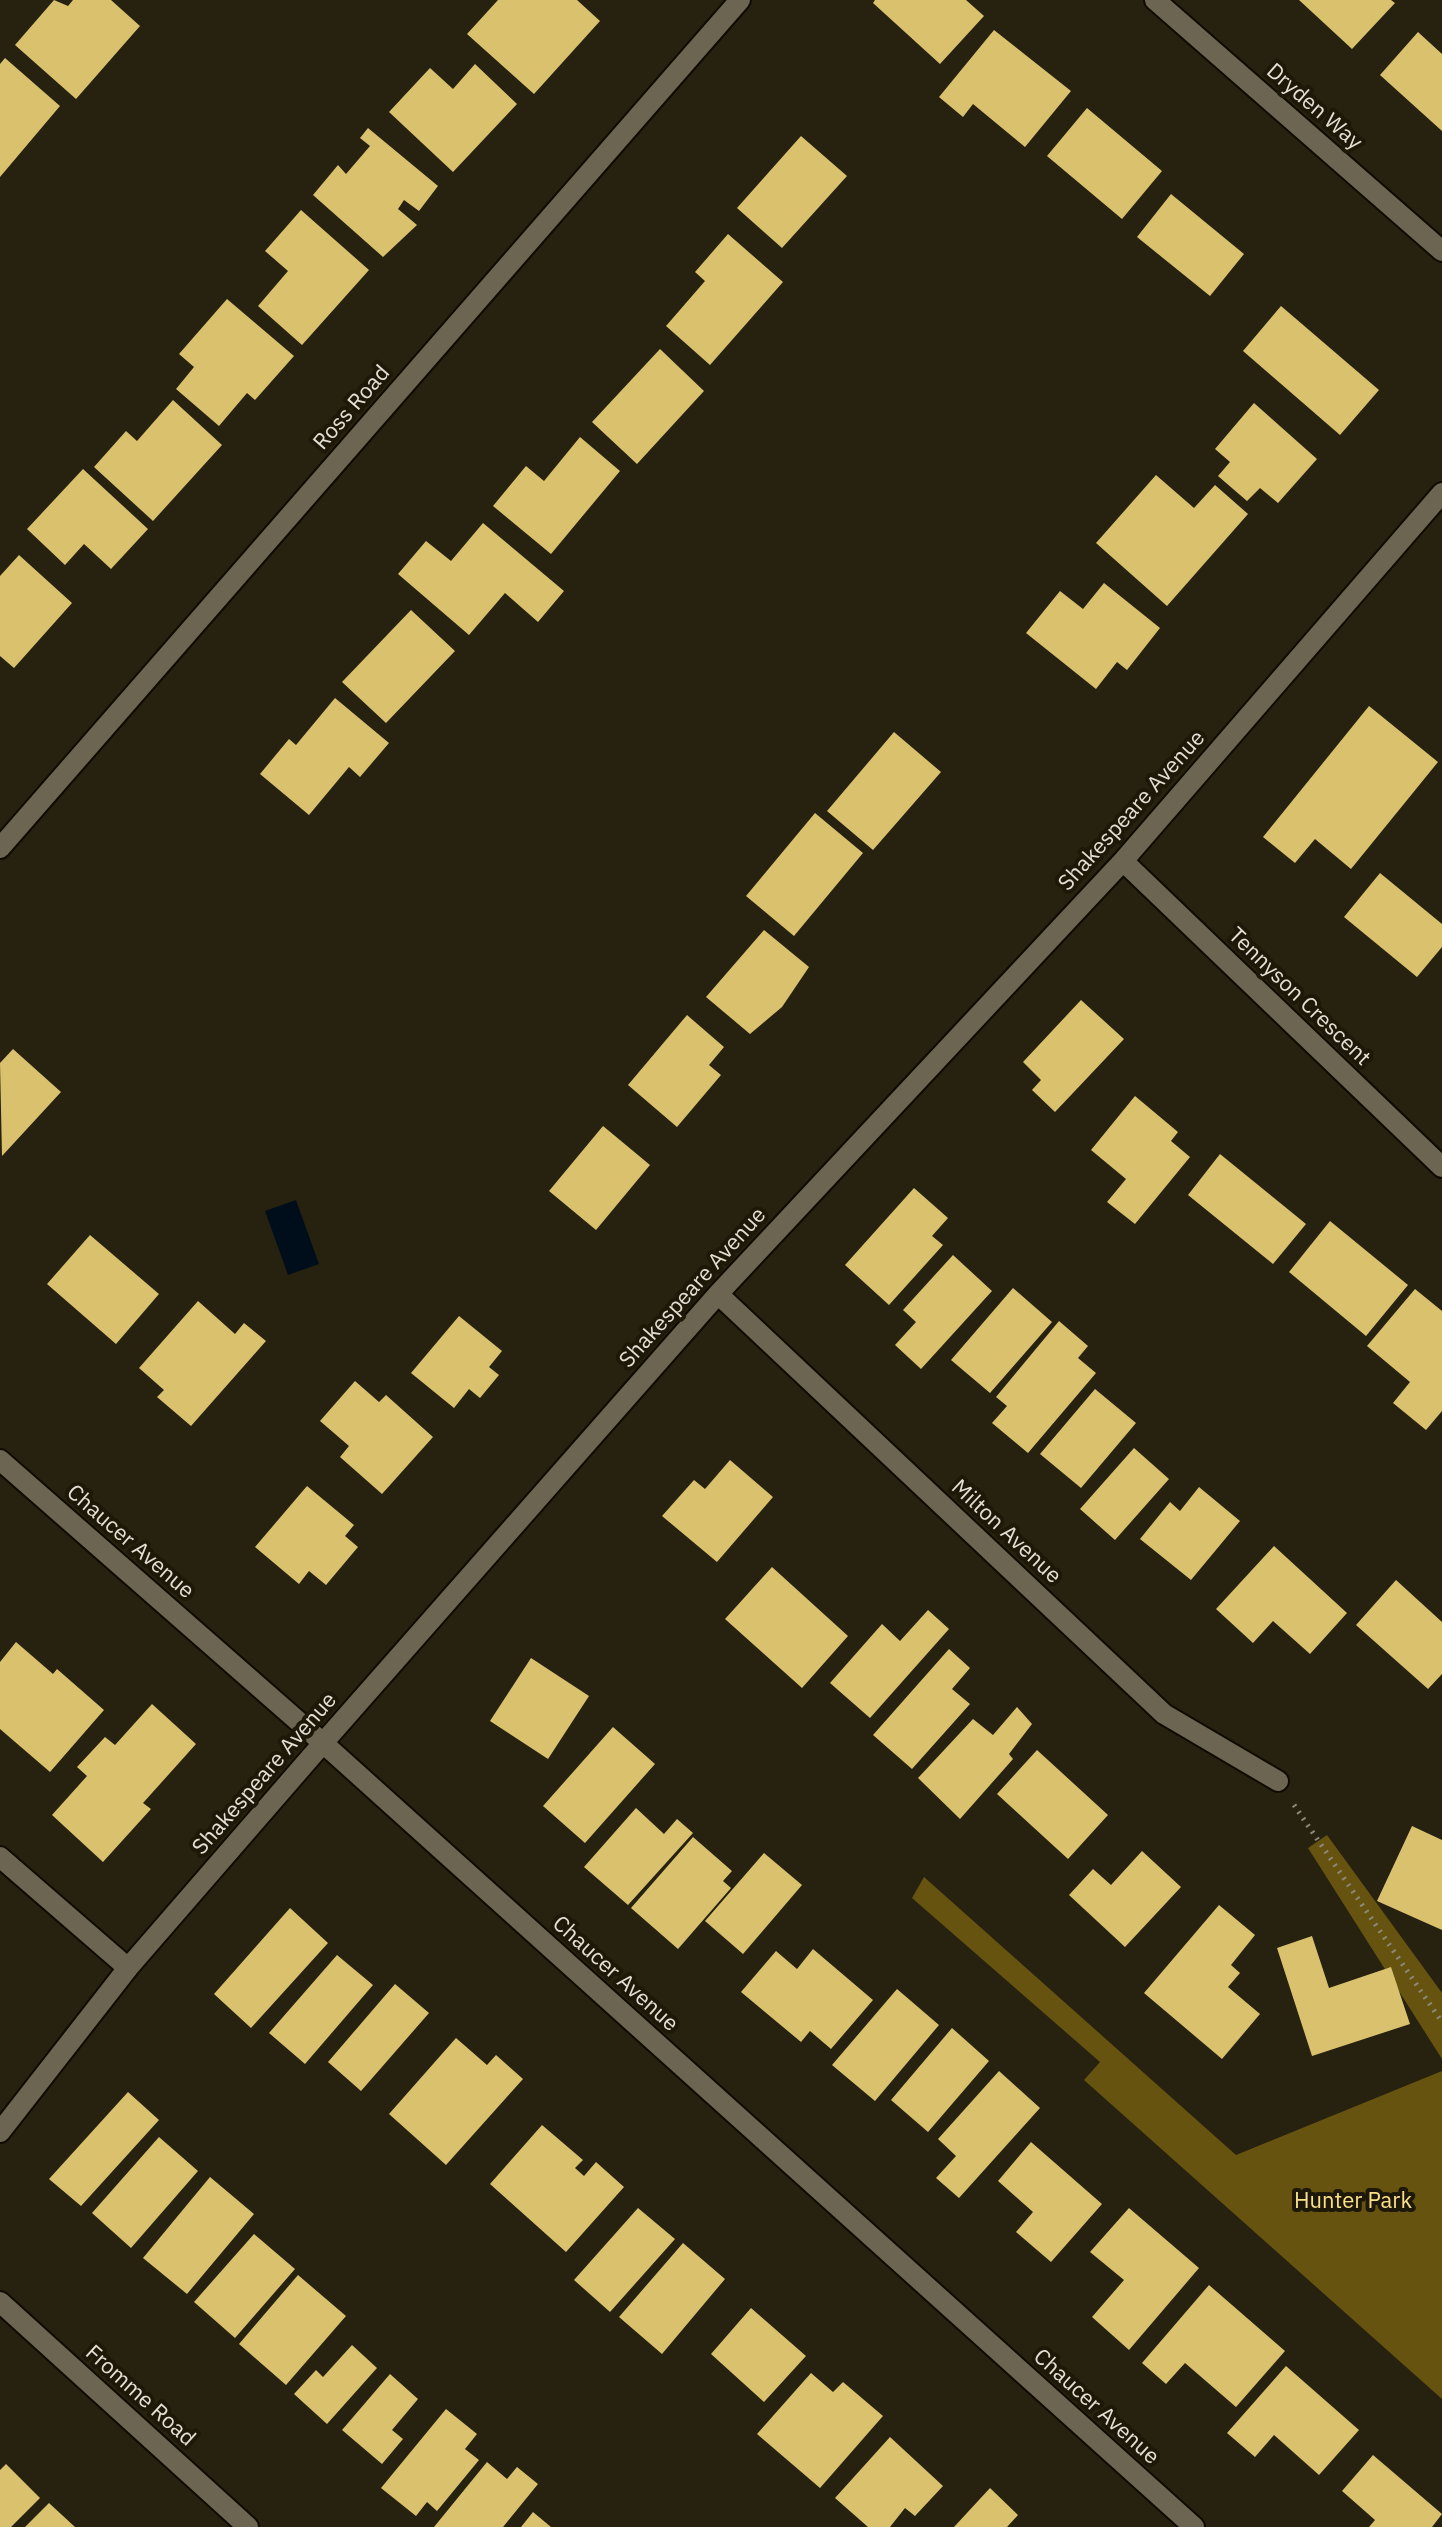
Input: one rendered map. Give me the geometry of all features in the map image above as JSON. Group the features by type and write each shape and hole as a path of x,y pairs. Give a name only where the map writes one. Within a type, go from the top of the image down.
{"street":[{"name":"Ross Road","path":"0,848 740,0"},
{"name":"Dryden Way","path":"1155,0 1442,251"},
{"name":"Shakespeare Avenue","path":"0,2132 128,1968 718,1294 1123,861 1442,493"},
{"name":"Tennyson Crescent","path":"1123,861 1442,1167"},
{"name":"Milton Avenue","path":"718,1294 1164,1714 1278,1781"},
{"name":"Chaucer Avenue","path":"0,1460 323,1743 1194,2527"},
{"path":"0,1857 128,1968"},
{"name":"Fromme Road","path":"0,2302 237,2523"}],"path":[{"path":"1278,1781 1442,2022"}],"green space":[{"path":"1327,1835 1442,1993 1442,2059 1308,1848"},
{"name":"Hunter Park","path":"924,1877 1236,2155 1442,2071 1442,2399 1084,2080 1100,2062 912,1898"}],"water":[{"path":"296,1200 319,1264 288,1275 265,1211"}],"building":[{"path":"54,0 68,6 73,0 111,0 140,26 76,99 15,45"},
{"path":"498,0 577,0 600,21 534,94 467,34"},
{"path":"875,0 966,0 984,16 940,64 873,3"},
{"path":"1299,0 1391,0 1395,3 1352,49"},
{"path":"994,30 1071,91 1025,147 973,104 963,117 939,97"},
{"path":"1418,32 1442,54 1442,131 1380,75"},
{"path":"5,58 60,106 0,177 0,64"},
{"path":"475,64 517,104 453,172 389,112 430,68 453,89"},
{"path":"1087,108 1162,171 1122,219 1047,156"},
{"path":"368,128 438,186 419,211 404,200 398,209 417,225 383,257 313,195 338,165 346,174 370,146 360,138"},
{"path":"801,136 847,176 782,248 737,208"},
{"path":"1171,194 1244,254 1210,296 1137,237"},
{"path":"301,210 369,270 302,345 258,306 288,271 265,251"},
{"path":"728,234 783,282 710,365 666,326 705,281 695,272"},
{"path":"227,299 294,356 255,400 247,393 219,426 176,389 194,367 179,354"},
{"path":"1281,306 1379,390 1340,435 1243,351"},
{"path":"660,349 704,391 637,464 592,422"},
{"path":"173,400 222,445 153,521 94,467 126,431 137,441"},
{"path":"1254,403 1317,459 1278,503 1260,488 1247,501 1218,476 1230,462 1215,449"},
{"path":"580,437 620,471 551,554 493,506 526,466 544,481"},
{"path":"83,469 148,529 111,569 84,544 65,565 27,529"},
{"path":"1156,475 1194,508 1215,485 1248,514 1167,606 1096,543"},
{"path":"483,523 564,591 538,622 505,593 469,635 398,574 426,541 451,561"},
{"path":"19,555 72,603 14,668 0,656 0,576"},
{"path":"1104,583 1160,628 1127,670 1117,662 1096,689 1026,633 1060,591 1083,609"},
{"path":"411,610 455,651 386,723 342,682"},
{"path":"335,698 389,743 360,777 349,767 309,815 260,774 289,739 296,745"},
{"path":"1369,706 1438,762 1351,869 1315,839 1295,863 1263,837"},
{"path":"894,732 941,772 873,850 827,811"},
{"path":"815,813 863,853 794,936 746,896"},
{"path":"1380,873 1442,924 1442,947 1417,977 1344,917"},
{"path":"764,930 809,967 782,1007 750,1034 706,997"},
{"path":"1081,1000 1124,1039 1055,1112 1032,1090 1041,1080 1023,1062"},
{"path":"687,1015 724,1047 709,1065 721,1075 677,1127 628,1085"},
{"path":"13,1049 61,1092 2,1156 0,1063"},
{"path":"1135,1096 1178,1132 1171,1141 1190,1157 1135,1224 1107,1202 1126,1179 1091,1150"},
{"path":"603,1126 650,1165 596,1230 549,1191"},
{"path":"1220,1154 1306,1224 1273,1264 1188,1195"},
{"path":"914,1188 948,1218 932,1236 943,1245 889,1305 845,1265"},
{"path":"1330,1221 1408,1285 1366,1336 1289,1272"},
{"path":"90,1235 159,1294 116,1344 47,1284"},
{"path":"953,1255 992,1291 921,1369 895,1345 916,1322 903,1310"},
{"path":"1013,1288 1052,1322 990,1393 951,1360"},
{"path":"1415,1289 1442,1311 1442,1411 1426,1430 1393,1403 1410,1382 1367,1346"},
{"path":"198,1301 235,1334 244,1323 266,1341 191,1426 157,1397 164,1390 139,1368"},
{"path":"459,1316 502,1351 489,1367 499,1375 480,1398 469,1389 454,1408 411,1373"},
{"path":"1059,1321 1088,1346 1078,1358 1096,1373 1028,1453 992,1423 1007,1406 996,1397"},
{"path":"355,1381 379,1402 386,1395 433,1437 382,1494 340,1457 349,1446 320,1421"},
{"path":"1095,1389 1136,1423 1081,1488 1040,1454"},
{"path":"1134,1448 1169,1479 1115,1540 1080,1509"},
{"path":"730,1460 773,1497 717,1562 662,1516 694,1480 705,1489"},
{"path":"307,1486 354,1525 345,1536 358,1547 326,1585 309,1571 299,1584 255,1547"},
{"path":"1199,1487 1240,1521 1191,1580 1140,1539 1170,1502 1180,1511"},
{"path":"1274,1546 1347,1613 1310,1654 1273,1621 1253,1643 1216,1609"},
{"path":"772,1567 848,1636 802,1688 725,1619"},
{"path":"1396,1580 1442,1622 1442,1674 1428,1689 1356,1625"},
{"path":"928,1610 949,1629 870,1718 830,1683 882,1624 900,1641"},
{"path":"16,1642 53,1674 57,1669 104,1710 50,1772 0,1729 0,1662"},
{"path":"949,1649 970,1668 952,1689 970,1704 912,1769 873,1735"},
{"path":"531,1658 589,1696 548,1759 490,1721"},
{"path":"152,1704 196,1744 143,1803 151,1809 103,1862 52,1815 87,1776 77,1767 105,1737 115,1745"},
{"path":"1017,1707 1032,1724 1009,1754 1013,1759 960,1819 918,1778 973,1719 993,1735"},
{"path":"613,1727 655,1764 585,1843 543,1806"},
{"path":"1037,1750 1108,1815 1068,1859 997,1794"},
{"path":"636,1808 664,1834 677,1819 693,1833 628,1905 584,1867"},
{"path":"1412,1826 1442,1840 1442,1930 1377,1901"},
{"path":"693,1837 732,1871 723,1881 731,1888 678,1949 631,1908"},
{"path":"1142,1851 1181,1887 1125,1947 1069,1895 1093,1869 1111,1885"},
{"path":"764,1853 802,1885 743,1954 705,1921"},
{"path":"1219,1905 1255,1935 1231,1965 1240,1973 1228,1987 1260,2014 1222,2059 1144,1993"},
{"path":"290,1908 328,1943 251,2028 214,1994"},
{"path":"1312,1936 1329,1988 1391,1967 1410,2024 1312,2056 1277,1948"},
{"path":"813,1949 873,2000 831,2049 810,2031 801,2042 741,1992 776,1951 797,1969"},
{"path":"337,1955 373,1985 305,2064 269,2033"},
{"path":"395,1984 429,2013 361,2091 328,2062"},
{"path":"897,1989 939,2025 875,2101 832,2065"},
{"path":"952,2028 989,2061 928,2132 891,2100"},
{"path":"456,2038 487,2065 496,2055 523,2079 446,2165 389,2114"},
{"path":"999,2071 1040,2108 959,2198 936,2178 956,2156 938,2139"},
{"path":"128,2092 159,2120 81,2206 49,2179"},
{"path":"542,2125 583,2160 575,2168 584,2176 596,2162 624,2187 566,2252 490,2184"},
{"path":"159,2137 198,2171 131,2248 92,2213"},
{"path":"1031,2142 1102,2204 1051,2262 1016,2232 1033,2212 998,2181"},
{"path":"210,2177 254,2214 187,2294 143,2258"},
{"path":"638,2208 675,2239 610,2312 574,2280"},
{"path":"1129,2208 1199,2268 1129,2350 1092,2317 1124,2280 1090,2252"},
{"path":"254,2234 295,2269 235,2338 194,2302"},
{"path":"683,2243 725,2279 662,2354 619,2317"},
{"path":"298,2275 346,2316 286,2385 239,2344"},
{"path":"1209,2285 1285,2351 1236,2407 1185,2363 1166,2384 1142,2363"},
{"path":"751,2308 806,2356 764,2402 711,2354"},
{"path":"352,2345 377,2368 327,2424 294,2394 316,2370 323,2377"},
{"path":"1286,2366 1359,2430 1319,2475 1274,2435 1255,2457 1227,2433"},
{"path":"811,2373 833,2392 843,2382 883,2416 820,2488 757,2434"},
{"path":"390,2374 418,2399 392,2430 403,2439 382,2464 342,2430"},
{"path":"446,2409 477,2434 465,2449 479,2460 437,2511 427,2502 416,2516 381,2488"},
{"path":"890,2437 943,2486 915,2516 905,2508 890,2527 868,2527 835,2498"},
{"path":"1373,2455 1442,2514 1432,2527 1369,2527 1375,2520 1342,2491"},
{"path":"487,2462 507,2479 517,2467 538,2484 503,2527 434,2527"},
{"path":"6,2464 40,2498 11,2527 0,2527 0,2470"},
{"path":"990,2488 1018,2515 1007,2527 954,2527"},
{"path":"49,2503 75,2527 25,2527"},
{"path":"533,2512 551,2527 521,2527"}]}
